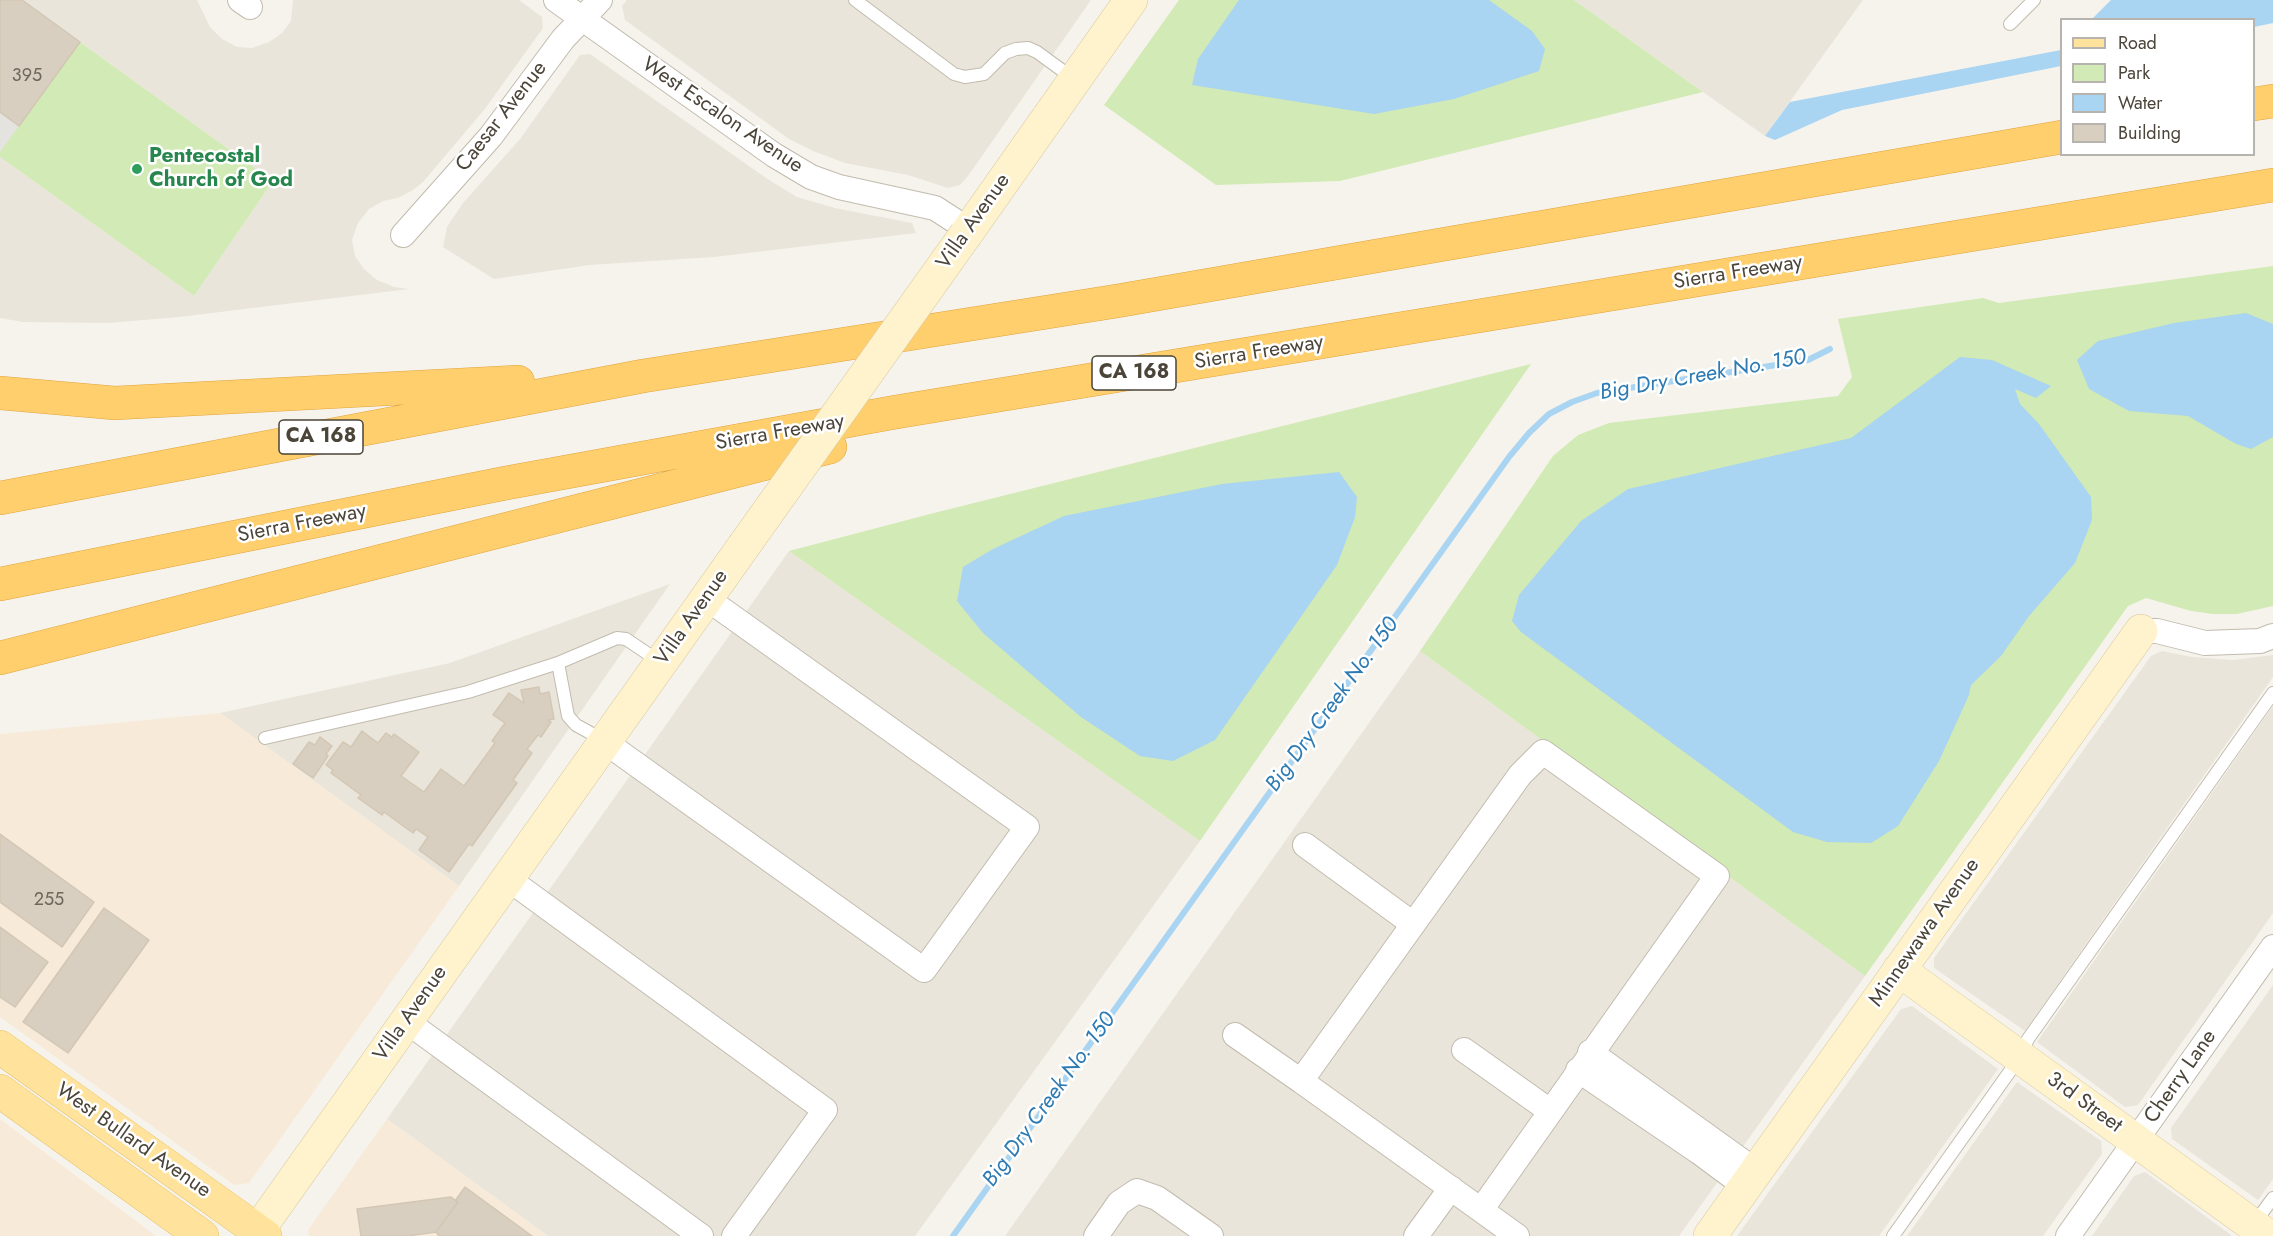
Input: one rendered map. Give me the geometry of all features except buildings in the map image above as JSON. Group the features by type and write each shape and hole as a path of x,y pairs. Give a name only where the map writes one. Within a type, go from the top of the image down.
{"highway":[{"path":"2255,104 2273,101"},
{"name":"CA 168","path":"0,498 642,376 1129,299 2060,138"},
{"name":"Sierra Freeway","path":"0,584 506,483 896,412 2273,185"},
{"path":"0,393 115,403 642,376"},
{"path":"0,658 1108,378"}],"main road":[{"name":"Villa Avenue","path":"259,1234 507,878 1131,0"},
{"name":"Minnewawa Avenue","path":"1710,1236 2141,631"},
{"name":"3rd Street","path":"1899,970 2136,1140 2256,1232"},
{"name":"West Bullard Avenue","path":"0,1047 259,1234"},
{"name":"West Bullard Avenue","path":"0,1091 202,1236"}],"street":[{"name":"West Escalon Avenue","path":"556,0 774,155 811,177 839,187 935,208 967,232"},
{"name":"Caesar Avenue","path":"403,235 491,136 563,39 600,0"},
{"path":"605,742 924,970 1027,827 706,598"},
{"path":"2141,631 2157,630 2205,642 2260,641 2273,636"},
{"path":"1301,1081 1520,775 1543,752 1717,876 1481,1209"},
{"path":"1305,845 1413,924"},
{"path":"507,878 825,1110 734,1236"},
{"name":"Cherry Lane","path":"2068,1236 2273,947"},
{"path":"406,1021 701,1236"},
{"path":"1235,1035 1517,1236"},
{"path":"1464,1050 1550,1111"},
{"path":"1584,1061 1751,1179"},
{"path":"1416,1236 1451,1188"},
{"path":"1096,1236 1119,1203 1137,1191 1157,1198 1211,1236"}],"lane":[{"path":"855,0 954,74 964,77 984,74 1005,53 1028,48 1075,80"},
{"path":"2010,24 2034,0"},
{"path":"265,738 468,692 533,669 558,663 617,638 626,639 661,662"},
{"path":"558,663 568,716 576,725 605,742"},
{"path":"1893,1236 2020,1057 2028,1039 2273,693"},
{"path":"2256,1232 2273,1198"}],"shaded area":[{"path":"22,0 197,0 210,27 222,39 237,47 252,48 269,42 282,33 291,21 293,0 519,0 542,17 543,28 484,110 423,182 398,198 383,201 369,209 358,223 352,240 355,256 364,269 377,280 394,287 409,289 179,317 108,323 23,322 0,318 0,157 194,296 273,181"},
{"path":"627,0 1091,0 968,176 960,185 948,188 908,175 845,163 789,139 625,20 622,6"},
{"path":"1574,0 1863,0 1765,136"},
{"path":"590,54 766,178 797,197 835,208 912,223 916,233 714,257 590,265 494,279 443,247 447,227 463,203 520,139 580,55"},
{"path":"0,112 19,126 0,152"},
{"path":"789,551 1200,841 915,1236 548,1236 387,1119"},
{"path":"670,584 459,886 220,713 450,663"},
{"path":"1420,651 1865,976 1679,1236 1005,1236"},
{"path":"2162,651 2192,657 2233,660 2273,655 2273,677 2025,1031 1934,968 1934,958 2151,656"},
{"path":"2273,706 2273,913 2138,1105 2125,1107 2037,1042"},
{"path":"220,713 459,886 249,1183 234,1185 0,1017 0,734"},
{"path":"2273,985 2273,1179 2258,1200 2172,1139 2171,1128"},
{"path":"1912,1006 1998,1069 1879,1236 1737,1236 1901,1009"},
{"path":"2017,1082 2101,1141 2102,1154 2043,1236 1907,1236"},
{"path":"0,1119 156,1236 0,1236"},
{"path":"387,1119 548,1236 309,1236 308,1230"},
{"path":"2145,1172 2231,1235 2092,1236 2134,1176"}],"green space":[{"path":"1179,0 1574,0 1703,92 1340,181 1216,185 1104,105"},
{"name":"Pentecostal Church of God","path":"80,42 273,181 194,296 0,157 0,151"},
{"path":"2273,266 2273,606 2237,614 2213,614 2191,611 2146,598 2128,606 1865,976 1420,651 1553,456 1578,435 1609,423 1838,396 1852,377 1838,319 1983,298 1999,303"},
{"path":"1531,364 1200,841 789,551 930,514"}],"water":[{"path":"1239,0 1489,0 1532,31 1545,49 1539,71 1454,99 1374,114 1192,85 1198,59"},
{"path":"2111,0 2273,0 2273,23 2255,27 2255,18 2093,18"},
{"path":"2060,50 2060,66 1842,110 1775,140 1765,136 1790,102"},
{"path":"2246,313 2273,324 2273,437 2251,449 2236,444 2188,416 2129,411 2089,389 2077,360 2098,341 2174,323"},
{"path":"1960,357 1992,360 2051,386 2036,398 2015,389 2020,404 2039,424 2091,497 2092,520 2075,563 2029,616 2001,656 1971,685 1969,695 1939,761 1898,826 1871,843 1827,842 1793,832 1521,632 1512,621 1519,595 1581,521 1628,489 1851,438"},
{"path":"1339,472 1357,497 1355,517 1337,565 1215,740 1173,761 1140,756 1081,717 983,633 957,601 963,567 993,549 1064,516 1222,484"}],"waterway":[{"name":"Big Dry Creek No. 150","path":"953,1236 1509,457 1529,433 1549,414 1597,393 1808,360 1830,349"}],"place":[{"name":"Pentecostal Church of God","path":"137,169"}]}
